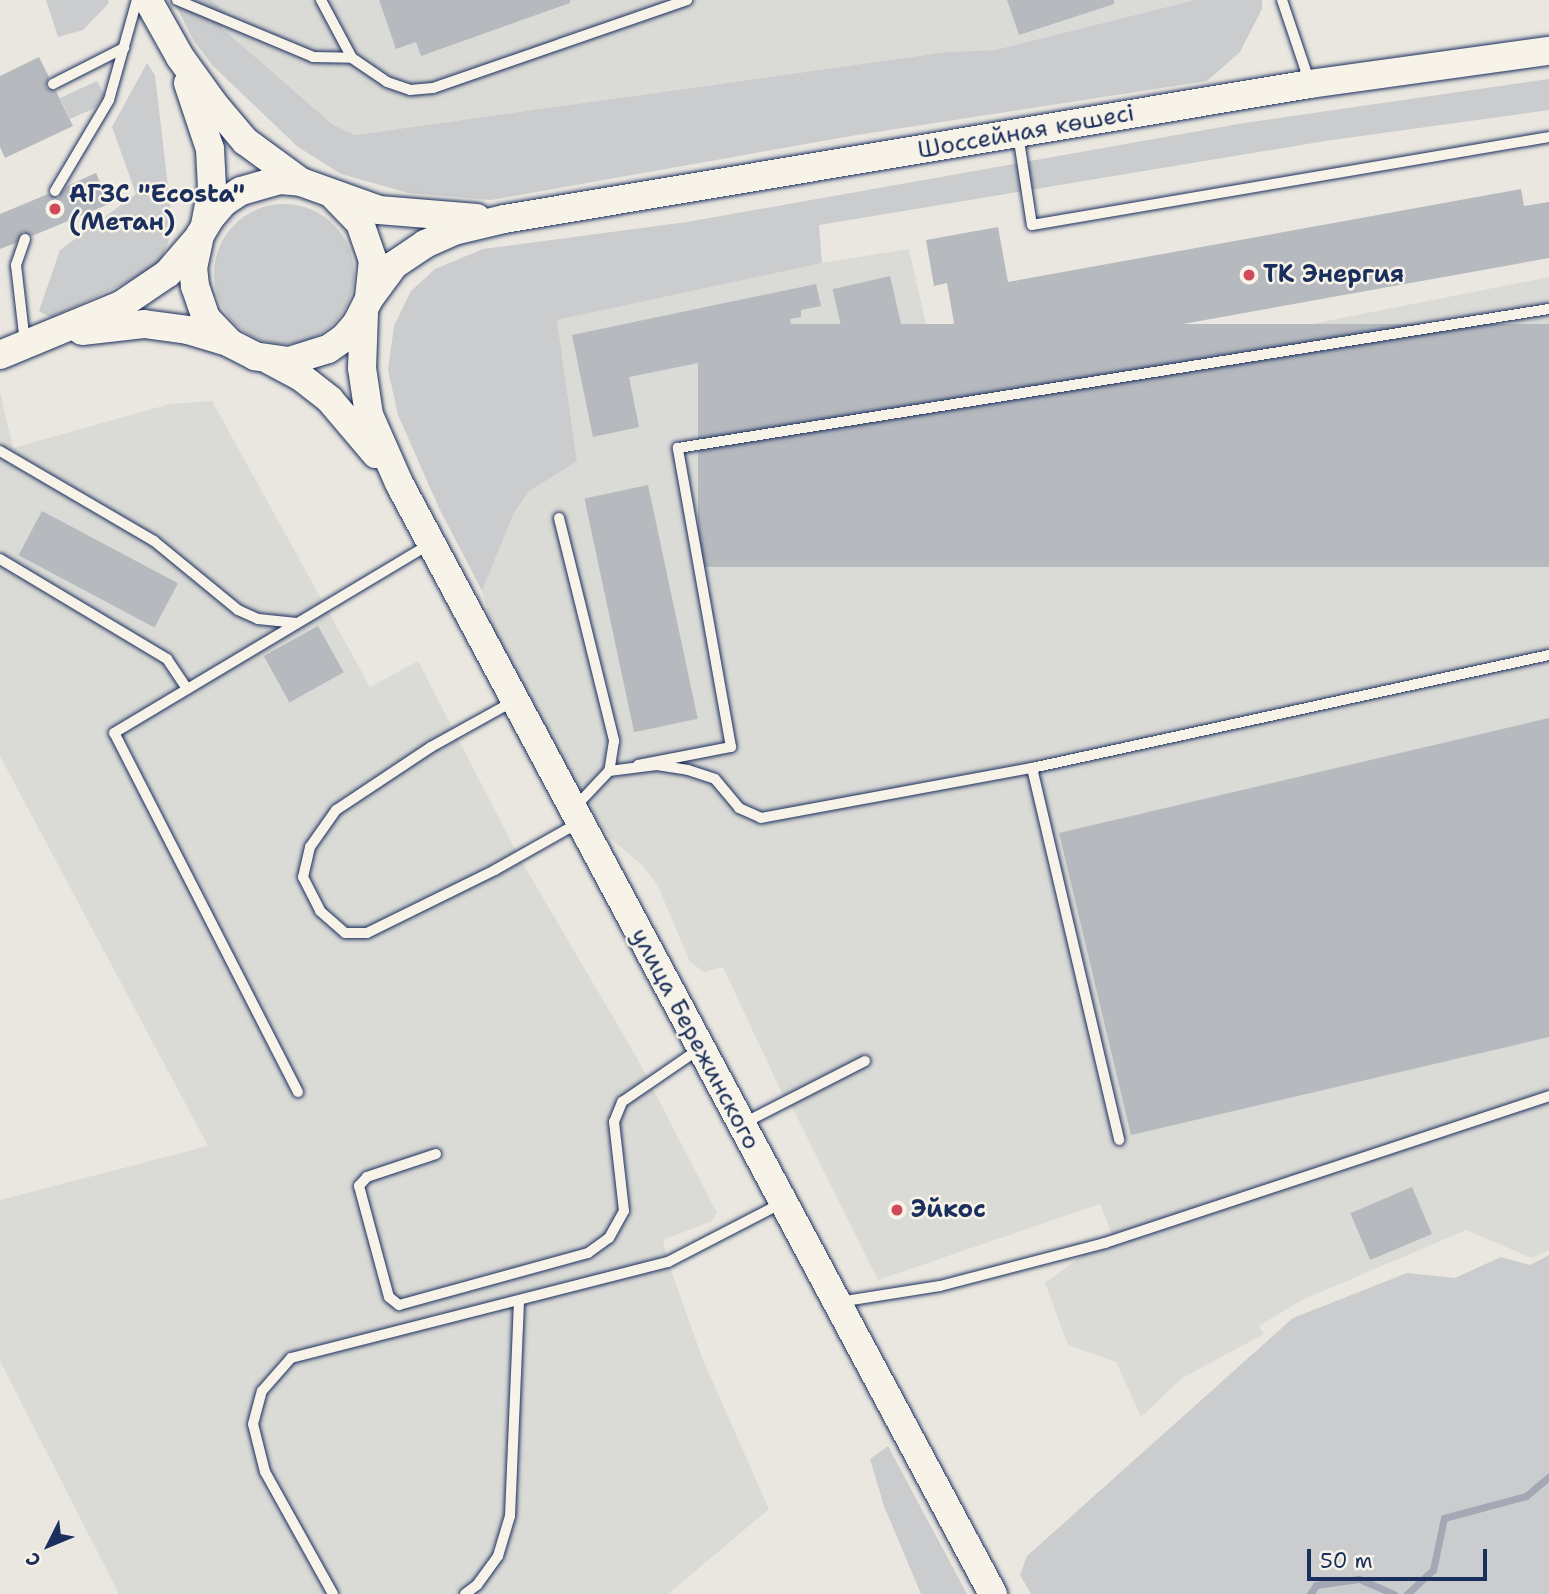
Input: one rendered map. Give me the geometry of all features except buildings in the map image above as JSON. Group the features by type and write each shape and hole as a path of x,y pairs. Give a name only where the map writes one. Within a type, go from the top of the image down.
{"main road":[{"path":"148,0 180,57 245,141 301,182 379,210 504,219"},
{"name":"Шоссейная көшесі","path":"504,219 1310,84 1549,51"},
{"path":"180,57 210,149 212,189 194,260 195,286 206,318 230,343"},
{"path":"0,355 121,305 168,273 224,202 241,191 280,180 301,182"},
{"path":"333,195 360,223 369,241 373,260 362,368 369,415 399,483"},
{"path":"269,360 309,357 327,349 344,338 394,265 425,244 454,231 504,219"},
{"path":"33,340 144,324 188,330 230,343 301,377 330,400 399,483"},
{"name":"улица Бережинского","path":"399,483 993,1594"}],"lane":[{"path":"55,191 109,100 137,0"},
{"path":"177,0 313,57 352,58"},
{"path":"321,0 352,58 387,82 410,90 433,88 687,0"},
{"path":"1282,0 1310,84"},
{"path":"53,84 124,48"},
{"path":"1017,133 1032,225 1549,137"},
{"path":"25,239 16,265 33,340"},
{"path":"609,771 731,747 678,448 1549,309"},
{"path":"0,451 154,541 238,610 258,618 298,623"},
{"path":"514,701 432,747 336,810 310,847 303,877 320,911 345,933 367,933 495,870 575,816 609,771 614,741 559,518"},
{"path":"298,1092 114,733 431,544"},
{"path":"0,559 167,659 187,689"},
{"path":"638,765 688,770 715,779 739,808 761,818 1032,768 1549,655"},
{"path":"1032,768 1119,1140"},
{"path":"436,1154 367,1177 359,1186 389,1297 399,1305 589,1253 609,1238 624,1211 614,1122 622,1102 700,1048"},
{"path":"741,1124 866,1061"},
{"path":"839,1303 940,1286 1105,1243 1549,1096"},
{"path":"333,1594 265,1472 253,1424 262,1391 291,1358 668,1262 784,1202"},
{"path":"465,1594 477,1585 498,1556 510,1516 519,1300"}],"shaded area":[{"path":"46,0 108,0 109,3 83,30 58,37"},
{"path":"173,0 210,0 226,11 222,28 333,125 355,135 947,52 995,50 1195,0 1262,0 1262,9 1240,52 1207,81 857,135 491,200 408,193 341,174 298,147 213,66 194,41"},
{"path":"210,0 1195,0 995,50 947,52 354,135 333,126 222,28 226,11"},
{"path":"147,63 155,75 173,230 158,267 51,318 39,311 60,250 136,194 112,127"},
{"path":"1549,79 1549,110 1325,141 819,225 822,263 557,320 577,461 528,492 513,515 482,591 439,508 398,415 388,370 394,326 411,291 435,269 483,249 687,222 1244,123"},
{"path":"97,81 105,95 95,108 70,119 60,98"},
{"path":"284,204 311,209 334,224 349,247 354,274 349,301 334,324 311,339 284,344 257,339 234,324 219,301 214,274 219,247 234,224 257,209"},
{"path":"909,249 939,382 1175,351 1549,277 1549,1250 1532,1258 1466,1230 1300,1301 1259,1326 1264,1334 1182,1378 1141,1417 1116,1362 1068,1345 1045,1283 1112,1234 1100,1204 878,1280 792,1107 786,1102 723,967 704,972 690,962 657,884 642,865 610,838 583,799 492,627 482,591 513,515 528,492 577,460 557,320 822,263"},
{"path":"0,392 13,448 170,404 212,401 370,687 418,661 519,857 637,1058 717,1213 712,1221 663,1240 668,1262 703,1360 769,1509 668,1594 119,1594 0,1361 0,1200 208,1146 0,756"},
{"path":"1549,1255 1549,1594 1031,1594 1020,1575 1027,1556 1293,1318 1407,1273 1455,1278 1501,1257 1530,1265"},
{"path":"888,1446 967,1594 921,1594 884,1506 870,1459"}],"waterway":[{"path":"1407,1594 1433,1570 1444,1518 1526,1496 1549,1477"},
{"path":"1310,1594 1316,1585 1359,1579 1394,1594"}],"place":[{"name":"АГЗС \"Ecosta\" (Метан)","path":"55,209"},
{"name":"ТК Энергия","path":"1249,275"},
{"name":"Эйкос","path":"897,1210"}]}
